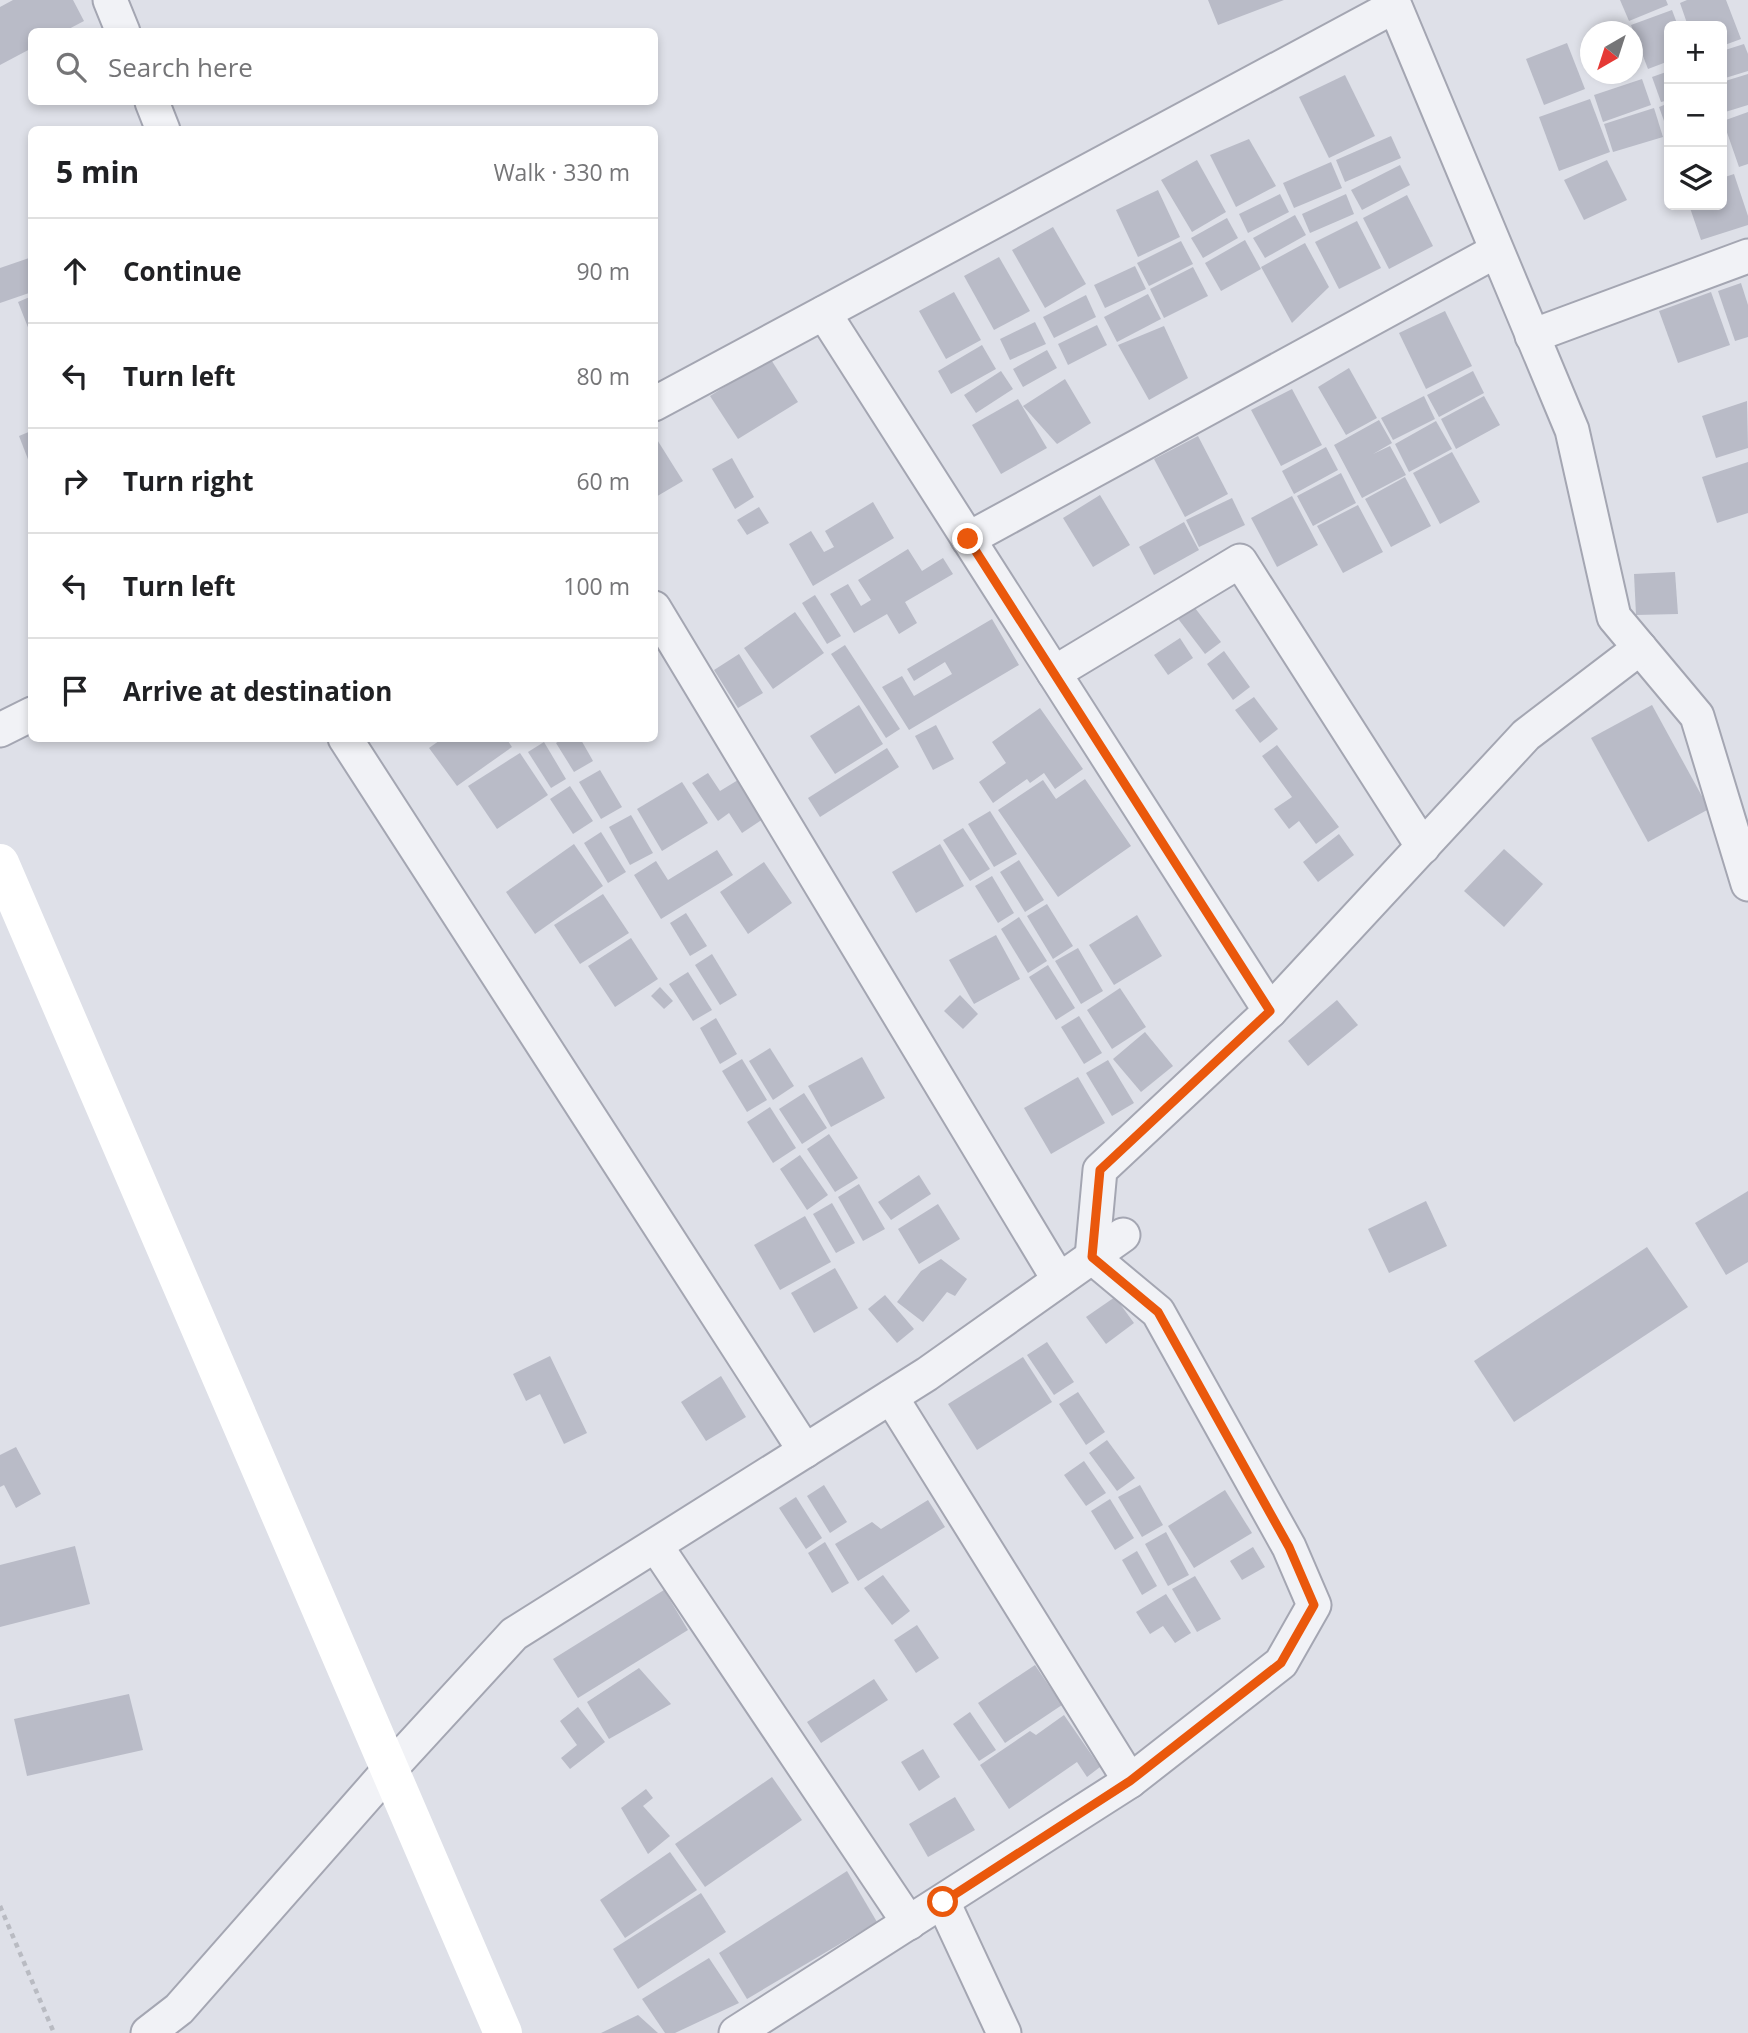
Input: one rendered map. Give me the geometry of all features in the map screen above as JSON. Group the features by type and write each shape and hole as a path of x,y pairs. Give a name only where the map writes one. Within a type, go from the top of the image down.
{"main road":[{"path":"0,863 503,2033"}],"street":[{"path":"110,0 121,28"},
{"path":"658,402 1400,2 1496,251 1572,430 1614,617 1697,716 1748,884"},
{"path":"153,105 161,126"},
{"path":"968,539 1496,251"},
{"path":"1532,336 1748,256"},
{"path":"824,313 1270,1011"},
{"path":"1054,673 1240,561 1423,847"},
{"path":"658,615 1059,1280"},
{"path":"1092,1257 1100,1170 1270,1011 1527,735 1640,648"},
{"path":"0,730 28,716"},
{"path":"348,742 805,1451"},
{"path":"148,2033 178,2009 390,1769 514,1634 891,1397 1123,1235"},
{"path":"736,2033 1130,1781 1281,1663 1314,1605 1289,1547 1158,1312 1092,1257"},
{"path":"891,1397 1130,1781"},
{"path":"656,1546 909,1923"},
{"path":"943,1902 1004,2033"}],"path":[{"path":"0,1906 54,2033"}],"building":[{"path":"13,0 73,0 84,21 71,28 28,28 28,50 0,65 0,7"},
{"path":"1208,0 1284,0 1218,25"},
{"path":"1620,0 1666,0 1668,5 1629,21"},
{"path":"1687,0 1726,0 1741,39 1727,44 1727,21 1686,21 1680,3"},
{"path":"1672,10 1676,21 1664,21 1664,63 1648,69 1643,56 1642,21"},
{"path":"1567,43 1580,76 1580,84 1583,84 1585,89 1544,105 1526,59"},
{"path":"1744,44 1748,54 1748,71 1727,77 1727,49"},
{"path":"1664,73 1664,101 1661,102 1652,77"},
{"path":"1748,74 1748,105 1727,111 1727,80"},
{"path":"1345,75 1375,136 1329,158 1299,97"},
{"path":"1643,82 1651,105 1603,122 1594,95"},
{"path":"1590,99 1610,152 1559,171 1539,117"},
{"path":"1664,105 1664,121 1659,107"},
{"path":"1654,108 1663,137 1613,152 1604,124"},
{"path":"1748,112 1748,164 1739,167 1727,132 1727,120"},
{"path":"1391,136 1401,158 1345,182 1336,160"},
{"path":"1249,139 1276,186 1236,207 1210,155"},
{"path":"1197,160 1226,212 1192,232 1161,180"},
{"path":"1607,160 1627,200 1584,220 1564,180"},
{"path":"1331,162 1342,188 1294,208 1283,183"},
{"path":"1400,165 1410,185 1362,210 1351,190"},
{"path":"1734,174 1748,216 1748,225 1701,240 1691,210 1727,210 1727,176"},
{"path":"1158,190 1180,237 1138,257 1116,210"},
{"path":"1280,194 1289,212 1248,233 1239,214"},
{"path":"1346,194 1354,214 1310,233 1302,214"},
{"path":"1407,195 1433,246 1389,269 1363,218"},
{"path":"1295,215 1306,235 1265,258 1253,238"},
{"path":"1227,218 1238,238 1203,258 1191,238"},
{"path":"1357,221 1381,268 1339,289 1315,242"},
{"path":"1053,227 1086,284 1045,308 1012,250"},
{"path":"1245,240 1261,269 1221,291 1205,263"},
{"path":"1181,241 1193,264 1149,286 1137,263"},
{"path":"1305,243 1329,287 1292,323 1261,267"},
{"path":"999,257 1030,311 994,330 964,276"},
{"path":"28,258 28,293 0,303 0,268"},
{"path":"1135,266 1146,289 1105,308 1094,285"},
{"path":"1193,267 1208,296 1164,318 1150,289"},
{"path":"1741,283 1748,305 1748,337 1735,341 1718,291"},
{"path":"954,292 981,340 946,359 919,311"},
{"path":"1711,292 1730,345 1678,363 1659,311"},
{"path":"1148,294 1161,319 1117,342 1104,317"},
{"path":"1086,295 1096,317 1054,338 1043,317"},
{"path":"28,298 28,327 18,302"},
{"path":"1445,311 1472,366 1426,389 1399,333"},
{"path":"1035,322 1046,344 1010,360 1000,339"},
{"path":"1097,325 1107,345 1068,365 1058,344"},
{"path":"1164,326 1188,378 1149,400 1118,345"},
{"path":"982,345 996,369 951,394 938,371"},
{"path":"1047,350 1057,368 1023,387 1013,369"},
{"path":"770,358 798,402 738,439 710,396"},
{"path":"1349,368 1377,418 1346,435 1318,387"},
{"path":"1001,371 1013,389 976,413 964,395"},
{"path":"1473,371 1484,393 1439,417 1427,395"},
{"path":"1065,379 1091,423 1057,444 1023,406"},
{"path":"1292,389 1322,445 1281,466 1251,410"},
{"path":"1424,396 1435,419 1393,440 1381,418"},
{"path":"1484,396 1500,425 1456,449 1441,419"},
{"path":"1018,399 1047,448 1001,474 972,425"},
{"path":"1747,401 1748,448 1716,458 1702,416"},
{"path":"1379,420 1392,443 1373,454 1390,446 1406,475 1362,498 1334,445"},
{"path":"1436,421 1452,449 1409,472 1395,444"},
{"path":"28,432 28,459 19,436"},
{"path":"1198,436 1228,494 1185,517 1154,459"},
{"path":"658,441 683,481 658,496"},
{"path":"1326,447 1338,470 1294,494 1282,471"},
{"path":"1452,452 1480,502 1440,524 1413,473"},
{"path":"732,458 754,497 735,509 712,469"},
{"path":"1748,462 1748,513 1717,523 1702,477"},
{"path":"1341,473 1356,503 1313,526 1297,496"},
{"path":"1405,477 1431,526 1391,547 1365,499"},
{"path":"1100,495 1130,545 1093,567 1063,518"},
{"path":"1292,496 1318,545 1277,567 1251,518"},
{"path":"1232,498 1245,525 1199,547 1186,520"},
{"path":"873,502 894,538 813,586 789,544 811,531 824,552 834,547 825,531"},
{"path":"1358,505 1383,552 1343,573 1317,526"},
{"path":"759,507 769,523 747,535 737,520"},
{"path":"1184,522 1199,550 1154,575 1139,547"},
{"path":"908,549 922,571 943,558 953,574 905,602 917,623 899,634 887,614 854,633 830,594 848,584 861,606 871,600 858,580"},
{"path":"1675,572 1678,614 1636,615 1634,574"},
{"path":"815,595 841,636 827,644 802,603"},
{"path":"1192,604 1221,642 1205,654 1176,616"},
{"path":"795,612 824,653 773,689 744,648"},
{"path":"992,619 1019,665 909,730 882,687 902,676 914,696 952,674 945,662 914,681 907,669"},
{"path":"1180,638 1193,658 1168,675 1154,655"},
{"path":"845,645 900,729 886,738 831,654"},
{"path":"1224,651 1250,687 1233,700 1207,664"},
{"path":"739,654 763,693 738,708 714,670"},
{"path":"1254,697 1278,729 1260,743 1235,710"},
{"path":"859,705 883,744 835,774 810,736"},
{"path":"1652,705 1709,809 1648,842 1591,738"},
{"path":"1040,708 1083,769 1055,789 1044,773 1030,783 1027,779 993,803 979,782 1006,763 992,742"},
{"path":"936,725 954,759 933,770 915,736"},
{"path":"437,742 509,742 512,747 457,786 429,748"},
{"path":"544,742 566,779 551,788 528,752"},
{"path":"582,742 593,761 574,772 556,743"},
{"path":"1277,745 1339,827 1316,844 1299,821 1289,829 1274,809 1292,797 1262,756"},
{"path":"887,748 899,767 820,817 808,798"},
{"path":"520,753 548,795 497,829 468,786"},
{"path":"600,770 622,807 601,819 579,782"},
{"path":"708,773 720,791 738,780 763,819 742,833 729,813 718,821 692,783"},
{"path":"1085,779 1131,846 1058,897 998,810 1043,780 1056,799"},
{"path":"682,782 708,823 662,851 637,809"},
{"path":"570,786 593,821 573,834 550,799"},
{"path":"990,811 1017,854 994,867 968,824"},
{"path":"631,815 653,853 630,865 609,827"},
{"path":"963,828 990,869 970,881 943,840"},
{"path":"601,832 626,872 608,883 584,843"},
{"path":"1339,834 1354,855 1318,882 1303,862"},
{"path":"574,844 603,886 535,934 506,892"},
{"path":"940,844 964,886 916,913 892,872"},
{"path":"1504,849 1543,884 1504,927 1464,891"},
{"path":"717,850 733,875 661,919 634,875 656,861 668,880"},
{"path":"1019,860 1044,900 1025,912 1000,872"},
{"path":"764,862 792,903 748,934 720,892"},
{"path":"992,876 1014,913 998,923 975,886"},
{"path":"603,894 629,933 580,964 554,925"},
{"path":"1047,904 1073,946 1053,959 1027,916"},
{"path":"686,913 707,946 690,956 670,923"},
{"path":"1137,915 1162,956 1114,985 1089,945"},
{"path":"1019,917 1047,961 1028,973 1001,929"},
{"path":"996,935 1020,979 974,1004 949,960"},
{"path":"631,938 658,979 615,1007 588,966"},
{"path":"1078,948 1103,991 1081,1004 1055,961"},
{"path":"712,954 737,995 720,1005 695,965"},
{"path":"1048,965 1075,1008 1056,1020 1029,977"},
{"path":"688,972 712,1010 693,1021 669,984"},
{"path":"660,987 673,1001 664,1009 651,996"},
{"path":"1120,988 1146,1027 1112,1049 1087,1010"},
{"path":"960,995 978,1014 963,1029 944,1011"},
{"path":"1337,1000 1358,1025 1308,1066 1288,1041"},
{"path":"1079,1016 1102,1053 1084,1064 1061,1027"},
{"path":"716,1018 737,1054 720,1064 700,1028"},
{"path":"1145,1032 1173,1066 1141,1092 1113,1059"},
{"path":"770,1048 794,1086 773,1100 749,1061"},
{"path":"862,1057 885,1098 831,1127 808,1086"},
{"path":"742,1059 767,1100 747,1112 722,1071"},
{"path":"1108,1060 1134,1103 1112,1116 1086,1073"},
{"path":"1078,1077 1105,1123 1051,1154 1024,1108"},
{"path":"804,1093 827,1128 802,1144 779,1109"},
{"path":"770,1107 796,1148 773,1163 747,1122"},
{"path":"829,1134 858,1178 835,1192 807,1149"},
{"path":"800,1155 828,1195 807,1210 780,1169"},
{"path":"919,1175 931,1194 891,1220 878,1202"},
{"path":"859,1184 885,1229 863,1241 838,1197"},
{"path":"1748,1191 1748,1262 1726,1275 1695,1223"},
{"path":"1426,1201 1447,1246 1389,1273 1368,1229"},
{"path":"832,1203 855,1243 836,1253 813,1214"},
{"path":"938,1204 960,1239 919,1264 898,1229"},
{"path":"805,1216 831,1262 780,1290 754,1245"},
{"path":"1647,1247 1688,1307 1514,1422 1474,1361"},
{"path":"941,1259 967,1279 955,1296 947,1292 923,1322 897,1302 921,1271"},
{"path":"835,1268 858,1308 814,1333 791,1293"},
{"path":"885,1295 914,1329 897,1343 868,1309"},
{"path":"1115,1297 1134,1323 1106,1344 1086,1317"},
{"path":"1047,1342 1074,1382 1054,1395 1027,1355"},
{"path":"550,1356 587,1433 564,1444 540,1394 526,1401 513,1374"},
{"path":"1023,1357 1052,1402 977,1450 948,1404"},
{"path":"721,1376 746,1417 706,1441 681,1402"},
{"path":"1078,1392 1105,1432 1086,1445 1059,1404"},
{"path":"1107,1440 1135,1478 1117,1491 1089,1453"},
{"path":"16,1447 41,1494 16,1508 4,1485 0,1487 0,1455"},
{"path":"1084,1461 1106,1493 1086,1506 1064,1475"},
{"path":"824,1485 847,1522 830,1533 807,1496"},
{"path":"1140,1485 1163,1525 1142,1537 1118,1497"},
{"path":"1225,1490 1252,1533 1194,1568 1168,1526"},
{"path":"796,1497 822,1538 806,1549 779,1508"},
{"path":"1110,1499 1134,1538 1115,1550 1091,1511"},
{"path":"928,1500 945,1527 858,1581 835,1544 872,1522 881,1529"},
{"path":"1166,1532 1189,1575 1168,1586 1145,1544"},
{"path":"825,1542 849,1583 832,1593 808,1553"},
{"path":"75,1546 90,1604 0,1627 0,1565"},
{"path":"1253,1547 1265,1567 1242,1580 1230,1561"},
{"path":"1137,1551 1157,1586 1142,1595 1122,1560"},
{"path":"883,1575 910,1611 892,1625 864,1588"},
{"path":"1195,1576 1221,1619 1197,1632 1172,1589"},
{"path":"664,1590 688,1630 578,1698 553,1659"},
{"path":"1166,1594 1191,1633 1175,1643 1163,1626 1150,1634 1136,1612"},
{"path":"917,1625 939,1658 916,1673 894,1640"},
{"path":"1035,1665 1062,1705 1005,1743 978,1703"},
{"path":"639,1668 671,1704 609,1739 587,1702"},
{"path":"874,1679 888,1700 821,1743 807,1722"},
{"path":"129,1694 143,1750 27,1776 14,1719"},
{"path":"578,1707 605,1742 570,1769 561,1758 577,1745 560,1721"},
{"path":"970,1712 996,1750 979,1761 953,1724"},
{"path":"1064,1715 1100,1767 1087,1777 1077,1762 1009,1809 980,1765 1030,1731 1036,1735"},
{"path":"923,1749 940,1777 919,1791 901,1762"},
{"path":"772,1777 802,1820 705,1887 675,1844"},
{"path":"646,1789 653,1798 643,1806 670,1836 648,1854 621,1808"},
{"path":"955,1797 975,1830 928,1857 909,1824"},
{"path":"670,1852 697,1890 625,1938 600,1900"},
{"path":"847,1871 877,1922 747,1999 719,1953"},
{"path":"701,1893 726,1932 638,1989 613,1949"},
{"path":"709,1958 739,2003 675,2033 665,2033 642,1999"},
{"path":"638,2015 658,2033 601,2033"}],"route":[{"path":"943,1902 1130,1781 1281,1663 1314,1605 1289,1547 1158,1312 1092,1257 1100,1170 1270,1011 968,539"}]}
